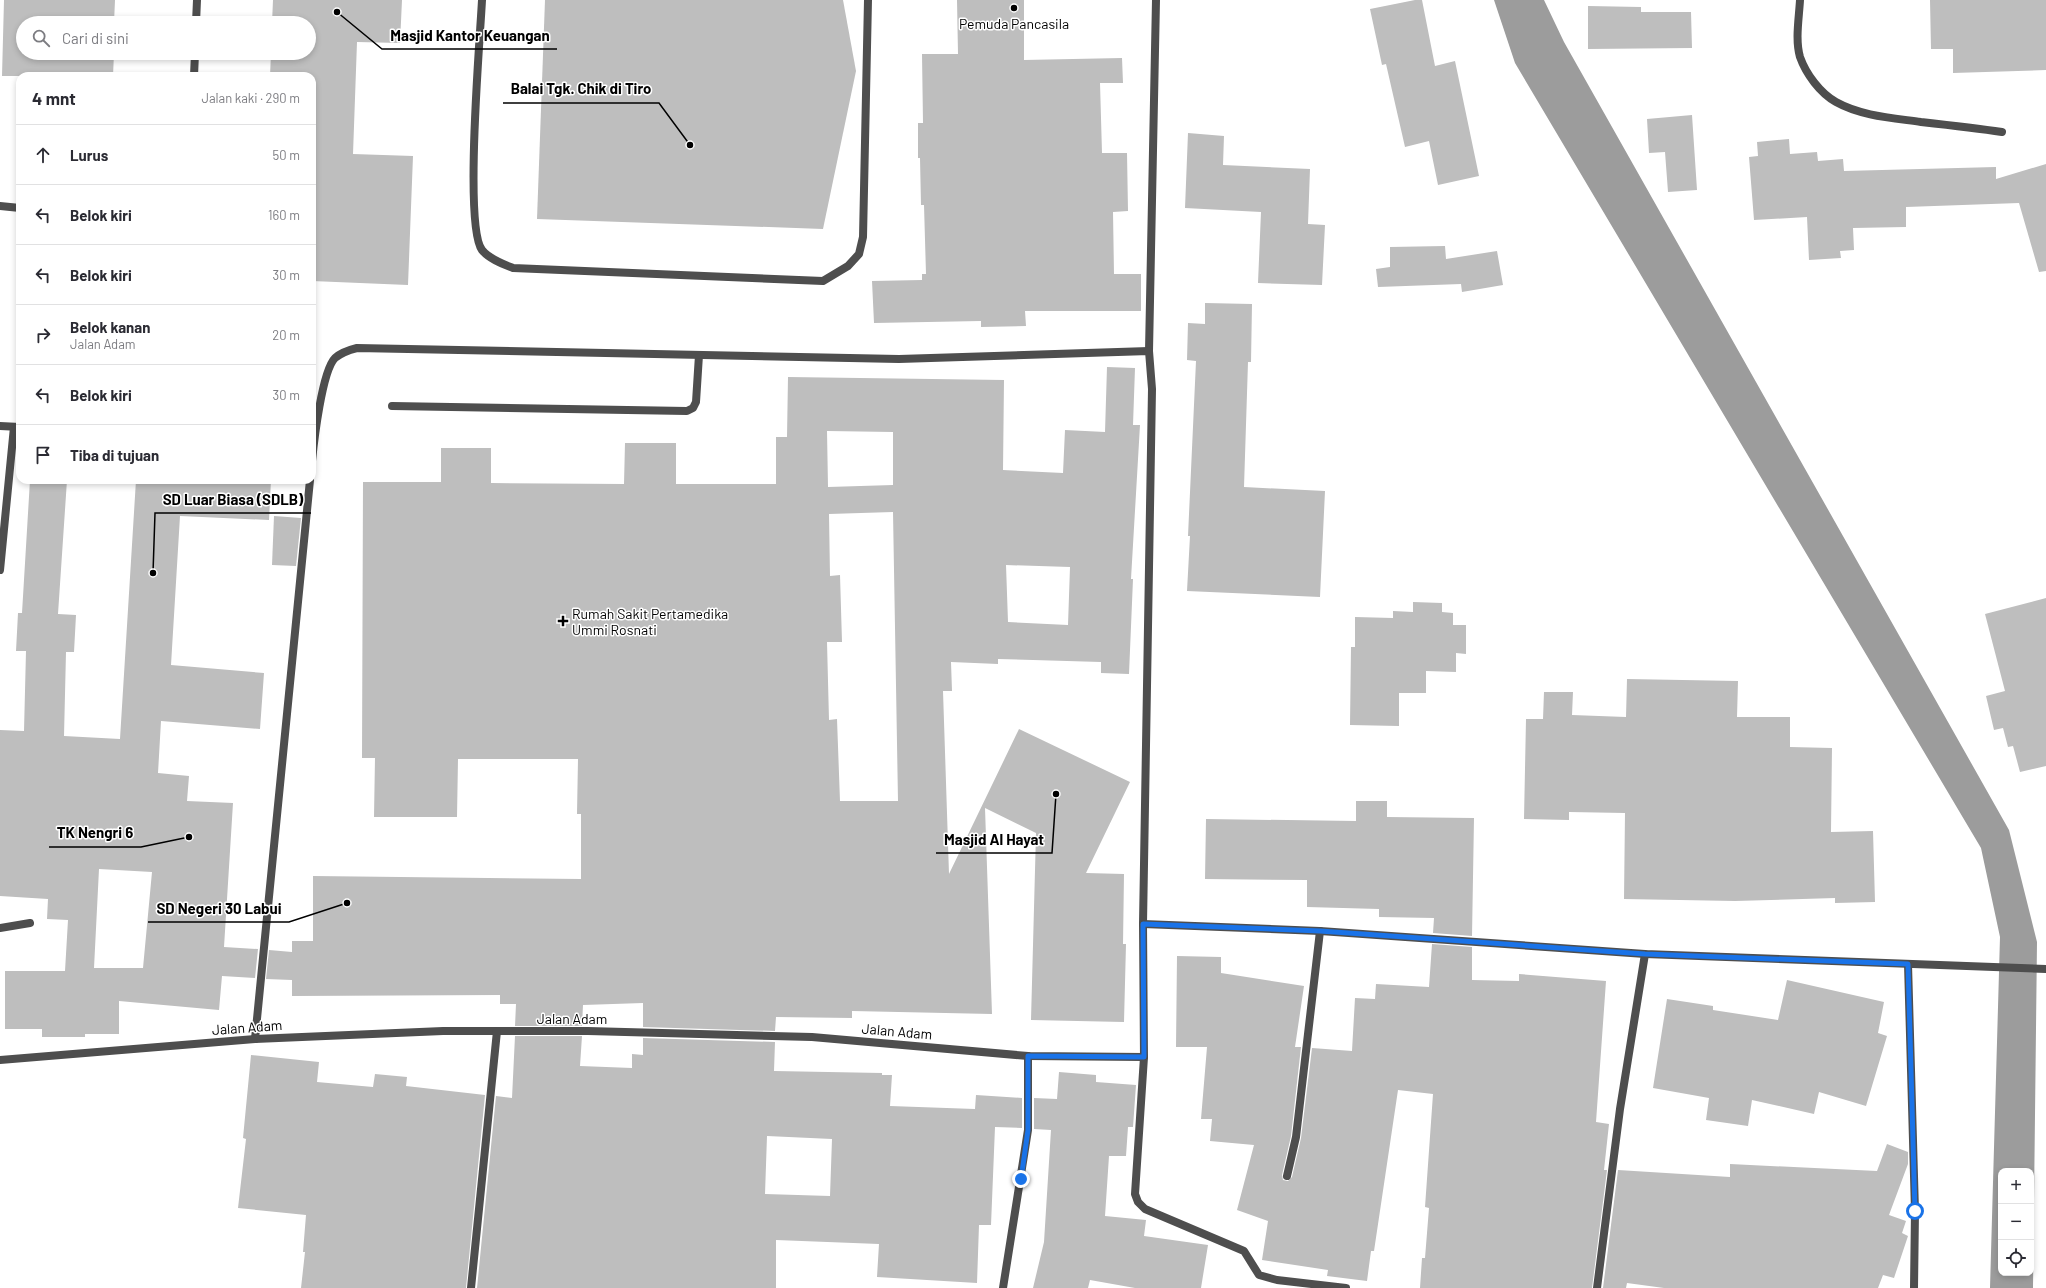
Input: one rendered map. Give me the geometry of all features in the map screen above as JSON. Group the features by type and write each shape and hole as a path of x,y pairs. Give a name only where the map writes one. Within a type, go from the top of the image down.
{"street":[{"path":"196,16 197,0"},
{"path":"482,0 473,198 477,236 482,250 494,260 513,268 823,281 848,266 859,254 863,237 868,0"},
{"path":"1156,0 1149,351 1152,389 1143,924 1144,1057 1135,1194 1138,1202 1145,1209 1244,1251 1260,1275 1277,1280 1346,1288"},
{"path":"1800,0 1797,35 1800,57 1808,74 1822,91 1835,102 1859,112 1893,118 2002,132"},
{"path":"194,72 195,60"},
{"path":"0,206 16,208"},
{"path":"316,431 326,372 334,359 343,352 357,348 899,359 1149,351"},
{"path":"392,406 687,411 693,408 696,402 699,355"},
{"path":"0,426 16,427"},
{"path":"0,570 16,435"},
{"path":"255,1039 310,484"},
{"path":"0,928 30,923"},
{"path":"1143,924 1320,931 1645,954 2046,969"},
{"path":"1287,1176 1296,1137 1320,931"},
{"path":"1597,1288 1620,1109 1645,954"},
{"path":"1908,964 1915,1211 1914,1288"},
{"name":"Jalan Adam","path":"0,1060 255,1039 443,1031 588,1031 812,1037 1028,1056 1144,1057"},
{"path":"471,1288 497,1031"},
{"path":"1003,1288 1028,1130 1028,1056"}],"shaded area":[{"path":"1494,0 1544,0 1564,42 2009,830 2037,942 2034,1202 2034,1168 1998,1168 1998,1276 2033,1276 2033,1288 1990,1288 2000,937 1981,848 1515,63"}],"building":[{"path":"4,0 115,0 114,16 16,16 16,60 114,60 113,72 16,72 16,76 2,76"},
{"path":"273,0 402,0 400,43 357,42 353,154 413,156 408,285 316,281 316,72 270,72 271,60 316,60 316,16 272,16"},
{"path":"545,0 843,0 856,71 823,229 537,219"},
{"path":"957,0 1024,0 1024,60 1122,58 1123,83 1100,83 1102,153 1127,153 1128,211 1113,212 1114,274 1141,274 1141,311 1025,311 1026,326 981,327 981,321 874,323 872,281 922,280 922,274 926,274 924,205 921,205 920,158 918,158 918,123 923,123 922,54 958,54"},
{"path":"1422,0 1435,66 1455,61 1479,176 1438,185 1429,141 1405,147 1386,64 1382,65 1370,9"},
{"path":"1930,0 2046,0 2046,70 1953,73 1953,49 1931,49"},
{"path":"1588,6 1641,7 1641,12 1691,12 1692,48 1588,49"},
{"path":"1692,115 1697,190 1668,192 1665,152 1649,153 1647,119"},
{"path":"1188,133 1224,136 1223,165 1310,169 1308,224 1325,225 1322,285 1258,283 1261,212 1185,208"},
{"path":"1789,139 1790,154 1817,152 1818,161 1843,159 1844,171 1996,167 1996,179 2046,164 2046,271 2039,272 2019,203 1906,207 1906,227 1853,228 1854,250 1840,251 1841,258 1809,260 1807,217 1754,220 1749,157 1758,156 1757,142"},
{"path":"1445,246 1446,259 1497,251 1503,285 1462,292 1461,284 1378,287 1376,269 1390,267 1390,247"},
{"path":"1205,303 1252,304 1251,362 1248,362 1244,487 1325,491 1320,597 1187,591 1196,361 1187,360 1188,323 1205,324"},
{"path":"1107,367 1135,368 1133,425 1140,425 1131,579 1133,579 1129,674 1101,673 1101,662 998,659 998,664 951,662 952,691 943,691 949,874 1019,729 1130,782 1086,873 1124,874 1123,944 1126,944 1124,1022 1031,1020 1036,833 985,808 992,1014 852,1011 852,1018 776,1017 775,1031 643,1027 643,1003 583,1005 582,1026 515,1026 516,1004 500,1004 500,995 292,996 292,980 266,979 269,950 292,952 292,941 313,941 313,876 581,879 581,814 577,814 578,759 458,759 457,817 374,817 375,758 362,758 363,482 441,482 441,448 491,448 491,483 624,484 625,443 676,443 676,484 776,484 776,437 787,437 788,377 1004,380 1003,470 1063,473 1065,430 1105,432","holes":["827,431 893,432 893,485 828,487","893,512 898,801 840,801 837,719 829,720 827,642 842,642 840,575 830,576 829,514","1006,565 1070,567 1068,625 1008,622"]},
{"path":"30,484 67,484 58,614 76,615 74,652 66,652 64,736 120,739 136,484 271,484 269,520 180,516 171,665 264,673 260,729 161,721 158,773 189,776 187,801 233,803 224,947 258,949 255,978 222,976 219,1010 119,1001 119,1034 85,1034 85,1037 42,1037 42,1029 5,1029 5,971 65,971 68,920 47,919 48,899 0,896 0,730 24,731 26,651 16,651 18,613 22,613","holes":["99,869 152,872 143,968 94,968"]},
{"path":"274,516 301,518 296,566 272,565"},
{"path":"2046,598 2046,766 2020,772 2013,746 2008,747 2003,728 1994,730 1986,696 2005,691 1985,614"},
{"path":"1413,602 1442,603 1442,612 1453,613 1453,625 1466,625 1466,654 1456,653 1456,672 1426,671 1426,693 1399,693 1399,726 1350,725 1351,647 1355,647 1355,617 1393,618 1393,611 1413,612"},
{"path":"1627,679 1738,681 1737,717 1790,717 1790,747 1832,748 1831,832 1873,831 1875,902 1835,903 1835,898 1735,901 1624,899 1625,813 1569,812 1569,820 1524,819 1526,719 1543,719 1544,692 1573,692 1572,715 1626,717"},
{"path":"1356,801 1387,801 1387,817 1474,818 1472,936 1433,933 1434,918 1379,917 1379,909 1307,907 1307,880 1205,879 1206,819 1356,821"},
{"path":"1432,944 1472,947 1472,980 1519,981 1519,974 1606,981 1596,1122 1609,1124 1604,1170 1607,1170 1592,1288 1420,1288 1422,1258 1425,1258 1429,1208 1425,1207 1433,1094 1398,1090 1374,1251 1371,1251 1367,1281 1327,1276 1328,1270 1262,1260 1268,1221 1237,1210 1254,1145 1210,1141 1212,1119 1201,1119 1207,1047 1176,1047 1177,956 1221,957 1221,973 1304,986 1295,1047 1301,1047 1291,1136 1282,1175 1283,1180 1288,1181 1292,1177 1301,1138 1312,1048 1352,1051 1355,998 1375,999 1376,984 1429,987"},
{"path":"1787,980 1884,1002 1878,1033 1887,1036 1866,1106 1819,1092 1814,1114 1752,1100 1748,1126 1706,1120 1709,1098 1653,1088 1667,999 1713,1006 1713,1010 1778,1020"},
{"path":"515,1036 582,1036 580,1066 632,1068 632,1054 643,1055 643,1038 775,1042 774,1071 882,1073 882,1075 892,1075 890,1106 975,1109 976,1095 1022,1098 1022,1128 995,1127 991,1225 979,1225 977,1283 877,1277 879,1244 776,1240 776,1288 477,1288 496,1096 512,1098","holes":["767,1136 832,1139 830,1196 765,1194"]},
{"path":"251,1055 319,1062 317,1082 373,1087 375,1074 407,1077 406,1086 485,1095 466,1288 301,1288 305,1252 303,1252 306,1215 238,1208 246,1139 243,1138"},
{"path":"1059,1072 1096,1075 1096,1082 1136,1085 1133,1127 1128,1127 1126,1156 1109,1156 1105,1216 1146,1220 1144,1236 1208,1245 1201,1288 1135,1288 1090,1280 1088,1288 1033,1288 1044,1242 1051,1130 1034,1129 1034,1098 1057,1099"},
{"path":"1887,1144 1908,1152 1908,1164 1889,1215 1906,1221 1902,1233 1908,1236 1894,1278 1883,1275 1878,1288 1664,1288 1627,1283 1626,1288 1603,1288 1618,1170 1730,1177 1730,1164 1877,1171"}],"place":[{"name":"Pemuda Pancasila","path":"1014,8"},
{"name":"Masjid Kantor Keuangan","path":"337,12"},
{"name":"Balai Tgk. Chik di Tiro","path":"690,145"},
{"name":"SD Luar Biasa (SDLB)","path":"153,573"},
{"name":"Rumah Sakit Pertamedika Ummi Rosnati","path":"563,621"},
{"name":"Masjid Al Hayat","path":"1056,794"},
{"name":"TK Nengri 6","path":"189,837"},
{"name":"SD Negeri 30 Labui","path":"347,903"}],"route":[{"path":"1021,1179 1028,1130 1028,1056 1144,1057 1143,924 1320,931 1645,954 1908,964 1915,1211"}]}
